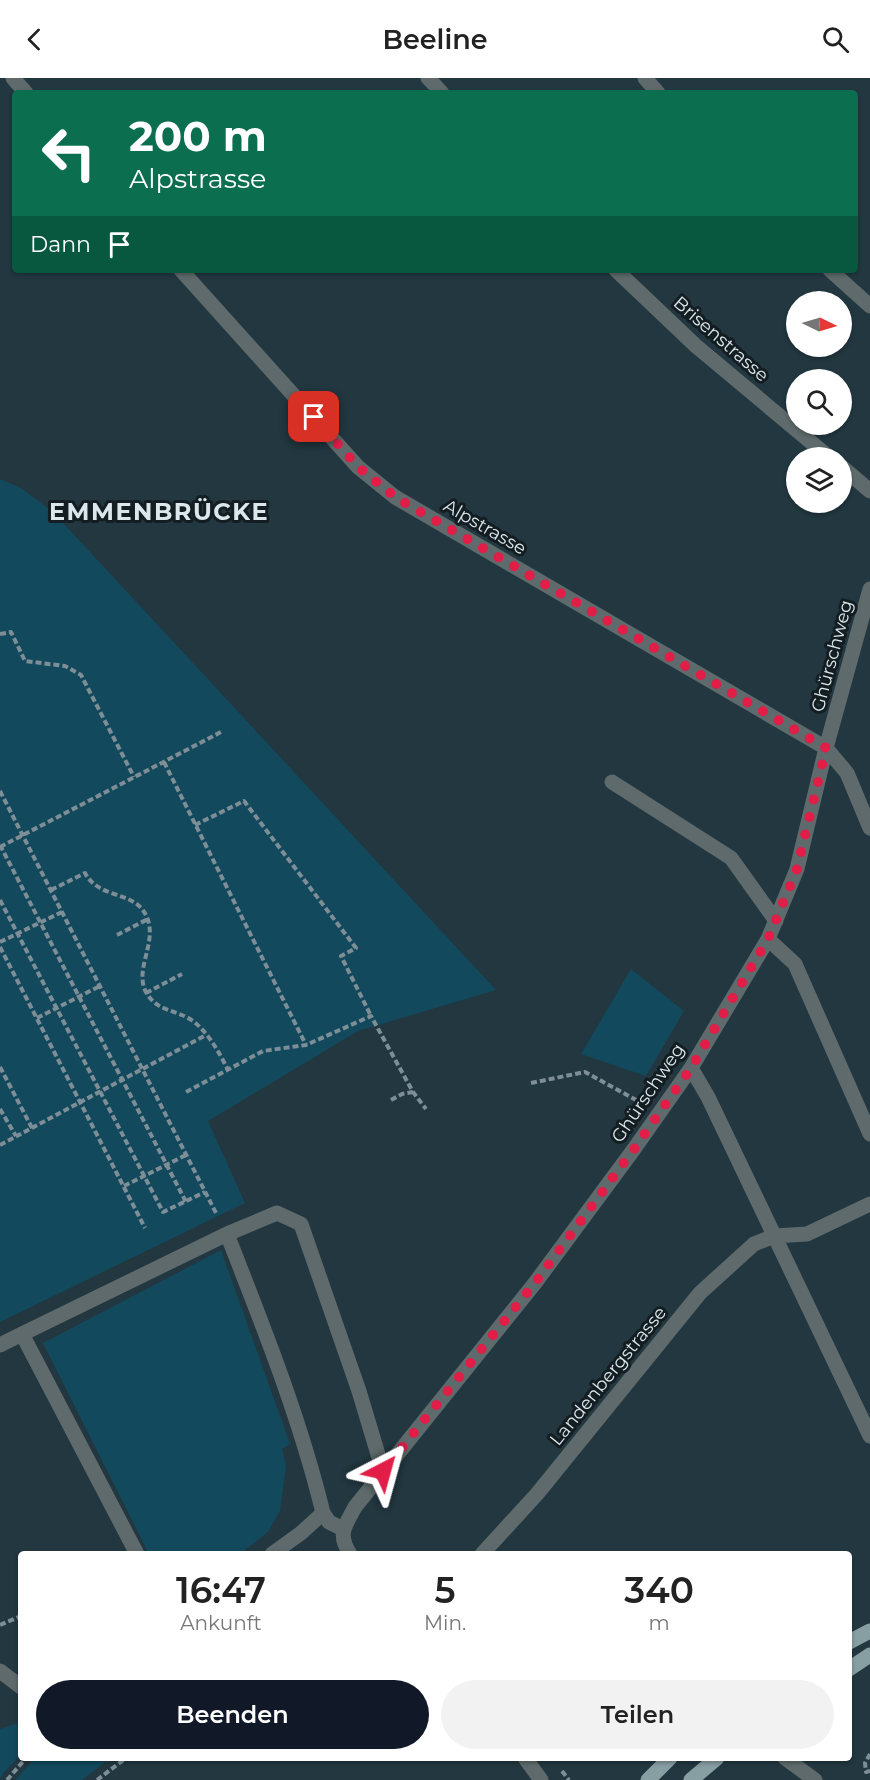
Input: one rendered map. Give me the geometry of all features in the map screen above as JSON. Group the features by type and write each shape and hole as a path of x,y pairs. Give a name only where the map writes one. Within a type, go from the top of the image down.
{"main road":[{"path":"852,1640 870,1631"},
{"path":"852,1667 870,1655"},
{"path":"648,1780 667,1761"},
{"path":"691,1780 713,1761"}],"street":[{"path":"13,78 23,90"},
{"path":"428,78 439,90"},
{"path":"645,78 655,90"},
{"name":"Alpstrasse","path":"184,273 358,467 395,497 826,748 847,773 870,828"},
{"name":"Brisenstrasse","path":"619,273 696,346 817,447"},
{"path":"833,273 870,306"},
{"path":"852,475 870,490"},
{"name":"Ghürschweg","path":"343,1529 355,1507 535,1283 634,1149 691,1068 768,939 797,869 826,748 870,590"},
{"path":"612,782 730,858 776,921"},
{"path":"768,939 795,964 870,1134"},
{"path":"691,1068 708,1097 870,1436"},
{"name":"Landenbergstrasse","path":"485,1551 537,1494 700,1293 754,1244 774,1236 807,1234 870,1204"},
{"path":"0,1345 224,1228 277,1213 301,1224 359,1392 383,1471"},
{"path":"224,1228 269,1343 313,1469 323,1513 328,1522 343,1529 343,1539 349,1551"},
{"path":"22,1334 135,1551"},
{"path":"276,1551 323,1513"},
{"path":"0,1671 18,1686"},
{"path":"527,1761 541,1780"},
{"path":"789,1761 815,1780"}],"path":[{"path":"0,634 11,632 25,661 65,666 81,675 134,777"},
{"path":"186,1202 0,846 223,731"},
{"path":"164,762 306,1046"},
{"path":"0,791 224,1228"},
{"path":"195,825 244,801 356,948 341,957 413,1092 426,1109"},
{"path":"51,890 85,873 93,884 105,892 139,906 148,919 151,933 143,977 146,993 158,1005 171,1013 188,1017 200,1026 218,1050 228,1070"},
{"path":"0,900 163,1212 205,1192"},
{"path":"0,942 62,912"},
{"path":"117,934 148,919"},
{"path":"0,947 145,1228"},
{"path":"146,993 182,974"},
{"path":"37,1018 100,986"},
{"path":"186,1092 264,1051 306,1046 371,1016"},
{"path":"0,1144 206,1035"},
{"path":"0,1067 32,1128"},
{"path":"531,1083 585,1072 638,1101"},
{"path":"392,1100 402,1094 413,1092"},
{"path":"0,1108 16,1136"},
{"path":"124,1186 186,1155"},
{"path":"0,1625 18,1617"},
{"path":"870,1754 864,1763 866,1772 870,1771"},
{"path":"7,1780 23,1761"},
{"path":"97,1780 122,1761"}],"shaded area":[{"path":"0,479 21,488 53,512 496,990 358,1031 208,1121 245,1203 0,1322"},
{"path":"631,969 684,1011 646,1076 581,1054"},
{"path":"221,1250 290,1444 282,1449 286,1466 280,1511 268,1532 244,1551 147,1551 43,1343"},
{"path":"18,1723 18,1758 0,1779 0,1729"},
{"path":"32,1761 107,1761 82,1780 15,1780"}],"district":[{"name":"EMMENBRÜCKE","path":"159,511"}],"route":[{"path":"314,417 358,467 395,497 826,748 797,869 776,921 768,939 691,1068 535,1283 383,1471"}]}
